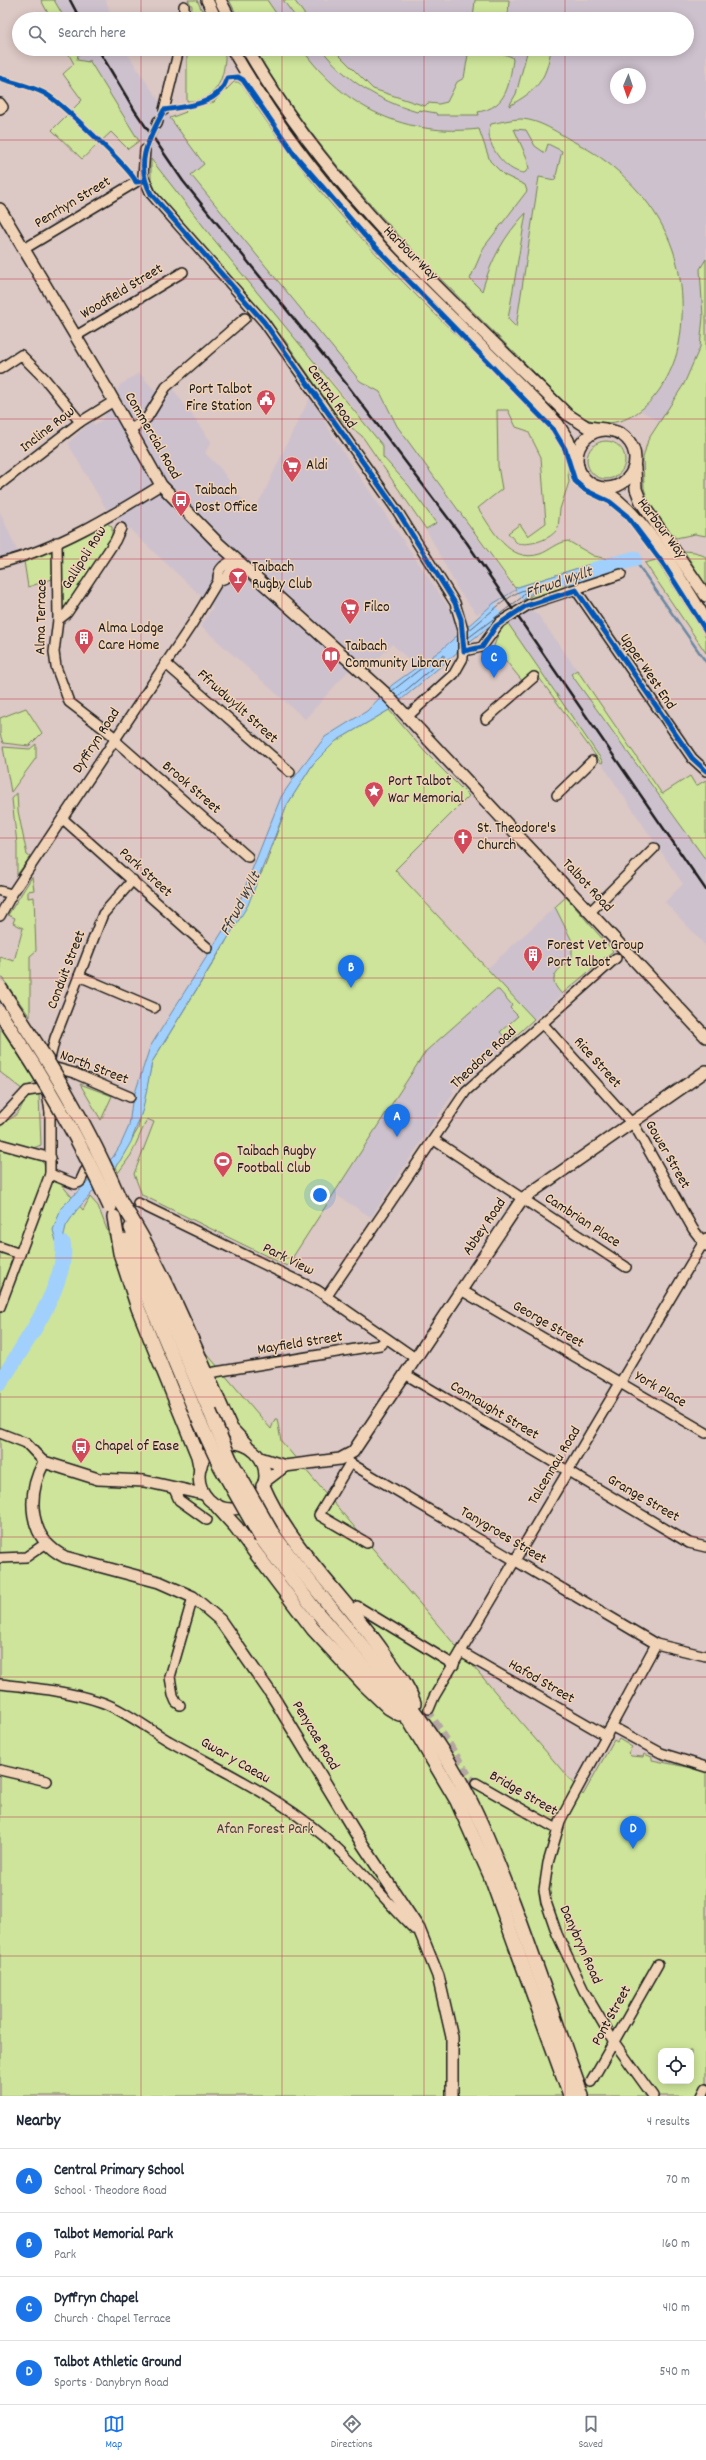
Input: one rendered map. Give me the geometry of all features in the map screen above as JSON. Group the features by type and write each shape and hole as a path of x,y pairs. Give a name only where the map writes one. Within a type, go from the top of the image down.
{"highway":[{"path":"0,988 69,1094 102,1157 115,1208 198,1418 220,1466 316,1611 418,1715 450,1763 489,1838 582,2096"},
{"path":"0,1013 54,1095 142,1256 230,1459 266,1534"},
{"path":"115,1208 144,1238 172,1295 231,1429 246,1445"},
{"path":"115,1208 120,1253 138,1308 198,1456 199,1470"},
{"path":"264,1484 278,1515 297,1543 352,1610 408,1685 418,1715 490,1875 570,2096"},
{"path":"217,1506 236,1527 312,1629 389,1708 418,1715"}],"main road":[{"path":"207,0 213,12"},
{"path":"220,0 226,12"},
{"name":"Harbour Way","path":"236,56 272,113 327,186 391,256 558,424 568,440 578,467"},
{"name":"Harbour Way","path":"251,56 299,131 364,211 567,414 587,427 605,429"},
{"name":"Commercial Road","path":"0,209 114,401 161,485 237,560 396,704"},
{"path":"605,429 621,433 628,439 635,453 635,466 630,476 621,485 612,488 595,486 584,478 578,467 577,454 582,442 593,433 605,429"},
{"name":"Harbour Way","path":"635,466 636,490 641,502 706,596"},
{"name":"Harbour Way","path":"595,486 611,494 633,514 659,548 706,620"},
{"name":"Talbot Road","path":"396,704 591,911 706,1037"},
{"name":"Abbey Road","path":"348,1460 522,1198 706,1071"},
{"path":"175,1487 199,1470 210,1450 230,1442 246,1445 260,1458 285,1466 348,1460"},
{"path":"260,1458 264,1470 264,1484"},
{"path":"45,1544 33,1520 35,1487 44,1462 98,1478 144,1481 203,1494 217,1506 232,1509 242,1507 257,1497 264,1484 285,1466"},
{"path":"199,1470 203,1494"},
{"name":"Penycae Road","path":"45,1544 65,1557 159,1582 193,1597 220,1620 272,1695 358,1836 419,1929 438,1976 452,2037 452,2096"}],"street":[{"path":"184,6 184,12"},
{"path":"164,110 177,56"},
{"path":"141,181 145,150"},
{"name":"Penrhyn Street","path":"24,249 141,181"},
{"name":"Central Road","path":"141,181 264,322 398,512 455,603 463,630 464,649"},
{"name":"Woodfield Street","path":"76,336 182,272"},
{"path":"130,430 148,418 166,387 245,318"},
{"path":"0,369 21,355 45,379 80,422"},
{"name":"Incline Row","path":"0,484 80,422 114,401"},
{"path":"0,563 20,558 107,518 161,485"},
{"name":"Gallipoli Row","path":"58,620 67,613 115,541 121,528"},
{"name":"Alma Terrace","path":"57,542 58,620 54,645 55,660 67,698 73,707 116,740"},
{"name":"Dyffryn Road","path":"0,916 12,894 116,740 218,581 226,578 237,560"},
{"path":"407,717 454,674 461,664 464,649 482,647 496,626 526,606 621,574"},
{"name":"Upper West End","path":"576,590 692,758 704,768"},
{"name":"Ffrwdwyllt Street","path":"165,663 290,772"},
{"path":"486,719 534,677"},
{"name":"Brook Street","path":"116,740 248,857"},
{"path":"556,795 592,761"},
{"name":"Park Street","path":"63,819 208,948"},
{"path":"591,911 654,848"},
{"name":"Conduit Street","path":"0,1308 50,1174 51,1158 47,1066 55,1038 103,914 133,880"},
{"path":"0,891 12,894"},
{"name":"Theodore Road","path":"327,1296 466,1091 616,958"},
{"path":"80,976 154,1008"},
{"name":"Rice Street","path":"542,1023 632,1122"},
{"name":"North Street","path":"47,1066 74,1073 130,1097"},
{"path":"0,1120 28,1091 47,1084"},
{"name":"Gower Street","path":"632,1122 705,1242"},
{"name":"Cambrian Place","path":"434,1140 626,1267"},
{"path":"0,1144 51,1158"},
{"path":"50,1174 75,1184 80,1182 85,1171"},
{"name":"Park View","path":"138,1203 327,1296 415,1358"},
{"name":"Talcennau Road","path":"418,1715 434,1697 454,1665 705,1242"},
{"path":"0,1247 20,1254"},
{"name":"George Street","path":"461,1290 620,1384"},
{"name":"Mayfield Street","path":"215,1372 380,1345 387,1339"},
{"name":"Connaught Street","path":"405,1374 568,1472"},
{"name":"York Place","path":"620,1384 706,1433"},
{"path":"0,1433 26,1443 44,1462"},
{"path":"348,1460 319,1515 367,1543"},
{"name":"Tanygroes Street","path":"348,1460 656,1644 706,1656"},
{"name":"Grange Street","path":"568,1472 689,1542 706,1546"},
{"path":"175,1487 174,1492 179,1500 207,1520"},
{"path":"0,1558 26,1557 45,1544"},
{"path":"180,1705 176,1702 170,1677 193,1597"},
{"path":"358,1606 454,1665"},
{"name":"Danybryn Road","path":"653,2096 614,2042 571,1965 557,1934 546,1902 545,1879 557,1829 656,1644"},
{"name":"Hafod Street","path":"461,1652 607,1736"},
{"name":"Gwar y Caeau","path":"0,1684 82,1696 103,1703 237,1776 311,1826 339,1849 409,1924 414,1928 419,1929"},
{"path":"611,1726 661,1754 706,1767"},
{"path":"0,1770 47,1781"},
{"name":"Bridge Street","path":"476,1783 557,1829"},
{"name":"Pont Street","path":"591,2082 658,1964"},
{"path":"702,2096 706,2088"}],"shaded area":[{"path":"41,0 106,0 110,12 47,12"},
{"path":"253,0 706,0 706,504 673,429 626,402 574,385 470,279 289,56 694,56 694,12 261,12"},
{"path":"72,56 129,56 204,164 192,176 360,381 380,392 397,426 528,609 538,615 577,670 571,674 706,860 706,946 665,902 683,884 494,604 482,614 480,612 477,614 459,591 426,529 436,523 409,486 383,457 383,446 330,378 311,370 150,171 151,159 139,140"},
{"path":"139,373 156,392 168,398 173,389 211,442 205,453 220,468 250,511 255,508 264,493 310,398 343,452 453,614 457,636 441,650 416,666 392,644 373,664 364,659 349,670 305,719 201,626 213,607 122,522 108,512 70,447 69,442 92,421 94,425 103,419 120,385"},
{"path":"0,512 18,553 0,559"},
{"path":"566,897 613,951 534,1019 487,969"},
{"path":"495,990 499,990 530,1023 457,1088 455,1086 452,1090 454,1092 371,1217 333,1193 426,1051"}],"green space":[{"path":"41,0 54,0 61,12 47,12"},
{"path":"188,0 197,0 203,12 192,12 192,6"},
{"path":"229,0 267,0 275,12 235,12"},
{"path":"283,0 294,0 303,12 292,12"},
{"path":"475,0 509,0 508,12 474,12"},
{"path":"70,56 78,56 77,60 89,62 89,60 139,141 128,149 111,132 82,159 52,130 82,100 63,74 74,64"},
{"path":"187,56 225,56 220,81 213,92 202,99 187,101"},
{"path":"259,56 308,56 319,70 338,88 358,103 403,123 427,128 452,130 479,129 490,161 504,175 525,185 527,191 484,247 470,279 482,291 499,249 511,231 526,213 508,319 516,327 539,177 555,180 562,151 548,144 545,153 535,146 526,130 514,129 527,158 529,169 524,173 517,171 503,162 492,147 489,131 491,124 521,119 537,122 594,153 618,171 649,204 657,216 670,242 679,270 682,315 679,344 665,382 653,398 639,411 623,420 606,423 587,419 568,407 401,237 323,148 287,100"},
{"path":"327,56 340,56 373,89 425,106 428,103 439,104 447,102 457,82 464,78 468,56 509,56 512,57 513,60 510,78 505,94 495,105 478,112 479,115 437,115 436,113 419,110 417,112 389,102 352,80"},
{"path":"526,56 550,56 543,77 539,84 527,95 509,106 516,94"},
{"path":"234,82 238,82 243,86 275,133 345,220 423,302 544,422 560,445 567,462 569,482 560,509 558,528 545,539 527,544 517,543 508,533 520,524 528,536 546,523 541,457 528,431 516,427 508,410 497,410 498,466 502,489 478,508 503,543 519,554 529,556 540,554 568,541 594,556 607,559 515,588 397,426 380,392 360,381 191,175 204,164 170,118 186,112 185,110 214,102"},
{"path":"151,159 211,236 383,446 383,457 409,486 436,523 426,529 362,436 337,416 284,339 158,195 151,180"},
{"path":"706,259 706,536 695,534 676,538 659,520 649,504 644,488 643,458 648,440 684,384 700,347 703,317 700,269"},
{"path":"602,441 610,441 620,446 624,453 624,467 620,474 610,479 602,479 592,474 590,471 587,464 587,456 592,446 595,444"},
{"path":"107,523 112,527 112,540 65,611 62,610 60,545"},
{"path":"52,548 52,579 28,587 24,561"},
{"path":"684,551 695,552 706,557 706,585"},
{"path":"656,560 706,637 706,653 645,563"},
{"path":"563,583 577,583 523,601 544,587"},
{"path":"507,622 603,762 601,763 535,672 523,682 494,646 500,629"},
{"path":"577,670 662,794 690,776 696,786 706,780 706,860 571,674"},
{"path":"26,708 42,733 29,746 3,743 0,734 0,718"},
{"path":"389,710 425,752 469,796 395,870 534,1019 509,1042 500,1032 518,1016 510,1008 512,1005 499,990 495,990 426,1051 287,1266 142,1195 134,1174 154,1122 147,1119 131,1155 118,1173 116,1166 138,1129 152,1062 224,945 265,866 287,805 313,764 336,741"},
{"path":"36,744 36,758 11,792 3,747 30,749"},
{"path":"17,793 18,811 27,855 30,857 17,875 17,844 12,799"},
{"path":"32,877 34,890 28,891 28,898 34,897 36,951 30,956 30,1017 0,975 0,957 14,961 23,928 13,923 15,918 8,915"},
{"path":"566,897 613,951 562,994 554,983 554,978 558,970 572,959 572,941 555,907"},
{"path":"0,1027 35,1081 23,1090 0,1072"},
{"path":"80,1084 112,1096 101,1120"},
{"name":"Afan Forest Park","path":"33,1093 39,1095 41,1145 31,1149 83,1210 90,1197 98,1206 112,1243 271,1429 275,1419 277,1419 281,1441 583,1795 614,1740 617,1742 619,1739 632,1747 628,1753 631,1756 643,1757 644,1754 652,1757 652,1760 706,1771 706,2096 0,2096 0,1113 7,1120 13,1117 22,1106 24,1100"}],"water":[{"path":"613,557 617,570 577,583 544,587 532,593 473,639 389,710 336,741 313,764 287,805 248,905 152,1062 143,1109 131,1142 120,1161 76,1211 66,1226 64,1235 66,1258 64,1267 56,1264 59,1252 53,1230 61,1208 113,1157 121,1144 129,1126 132,1102 150,1047 236,910 281,797 325,737 367,711 392,685 441,650 494,603 516,590 515,588"}],"pier":[{"path":"516,590 523,601 502,615 495,604"}],"waterway":[{"path":"634,559 706,662"},
{"name":"Ffrwd Wyllt","path":"594,570 634,559"},
{"name":"Ffrwd Wyllt","path":"0,1383 30,1335 51,1297 63,1260 63,1244"}],"tunnel":[{"path":"145,150 157,124"},
{"path":"429,1709 430,1715 470,1779 476,1783"}],"railway":[{"path":"70,0 76,12"},
{"path":"102,56 135,111 183,181 348,386 467,543 706,890"}],"cycle path":[{"path":"706,631 664,565 627,516 610,502 585,490 575,481 565,449 553,429 365,236 294,154 243,80 238,77 227,78 223,87 210,99 202,103 164,110 149,141 144,161 146,182 151,194 264,322 398,512 455,603 461,619 464,651 482,647 496,626 526,606 576,590 692,758 706,771"},
{"path":"0,78 33,88 52,98 109,150 136,182 145,181"}],"place":[{"name":"Port Talbot Fire Station","path":"266,416"},
{"name":"Aldi","path":"292,483"},
{"name":"Taibach Post Office","path":"181,517"},
{"name":"Taibach Rugby Club","path":"238,594"},
{"name":"Filco","path":"350,625"},
{"name":"Alma Lodge Care Home","path":"84,655"},
{"name":"Taibach Community Library","path":"331,673"},
{"name":"Dyffryn Chapel","path":"494,678"},
{"name":"Port Talbot War Memorial","path":"374,808"},
{"name":"St. Theodore's Church","path":"463,855"},
{"name":"Forest Vet Group Port Talbot","path":"533,972"},
{"name":"Talbot Memorial Park","path":"351,988"},
{"name":"Central Primary School","path":"397,1137"},
{"name":"Taibach Rugby Football Club","path":"223,1178"},
{"name":"Chapel of Ease","path":"81,1464"},
{"name":"Talbot Athletic Ground","path":"633,1849"}]}
